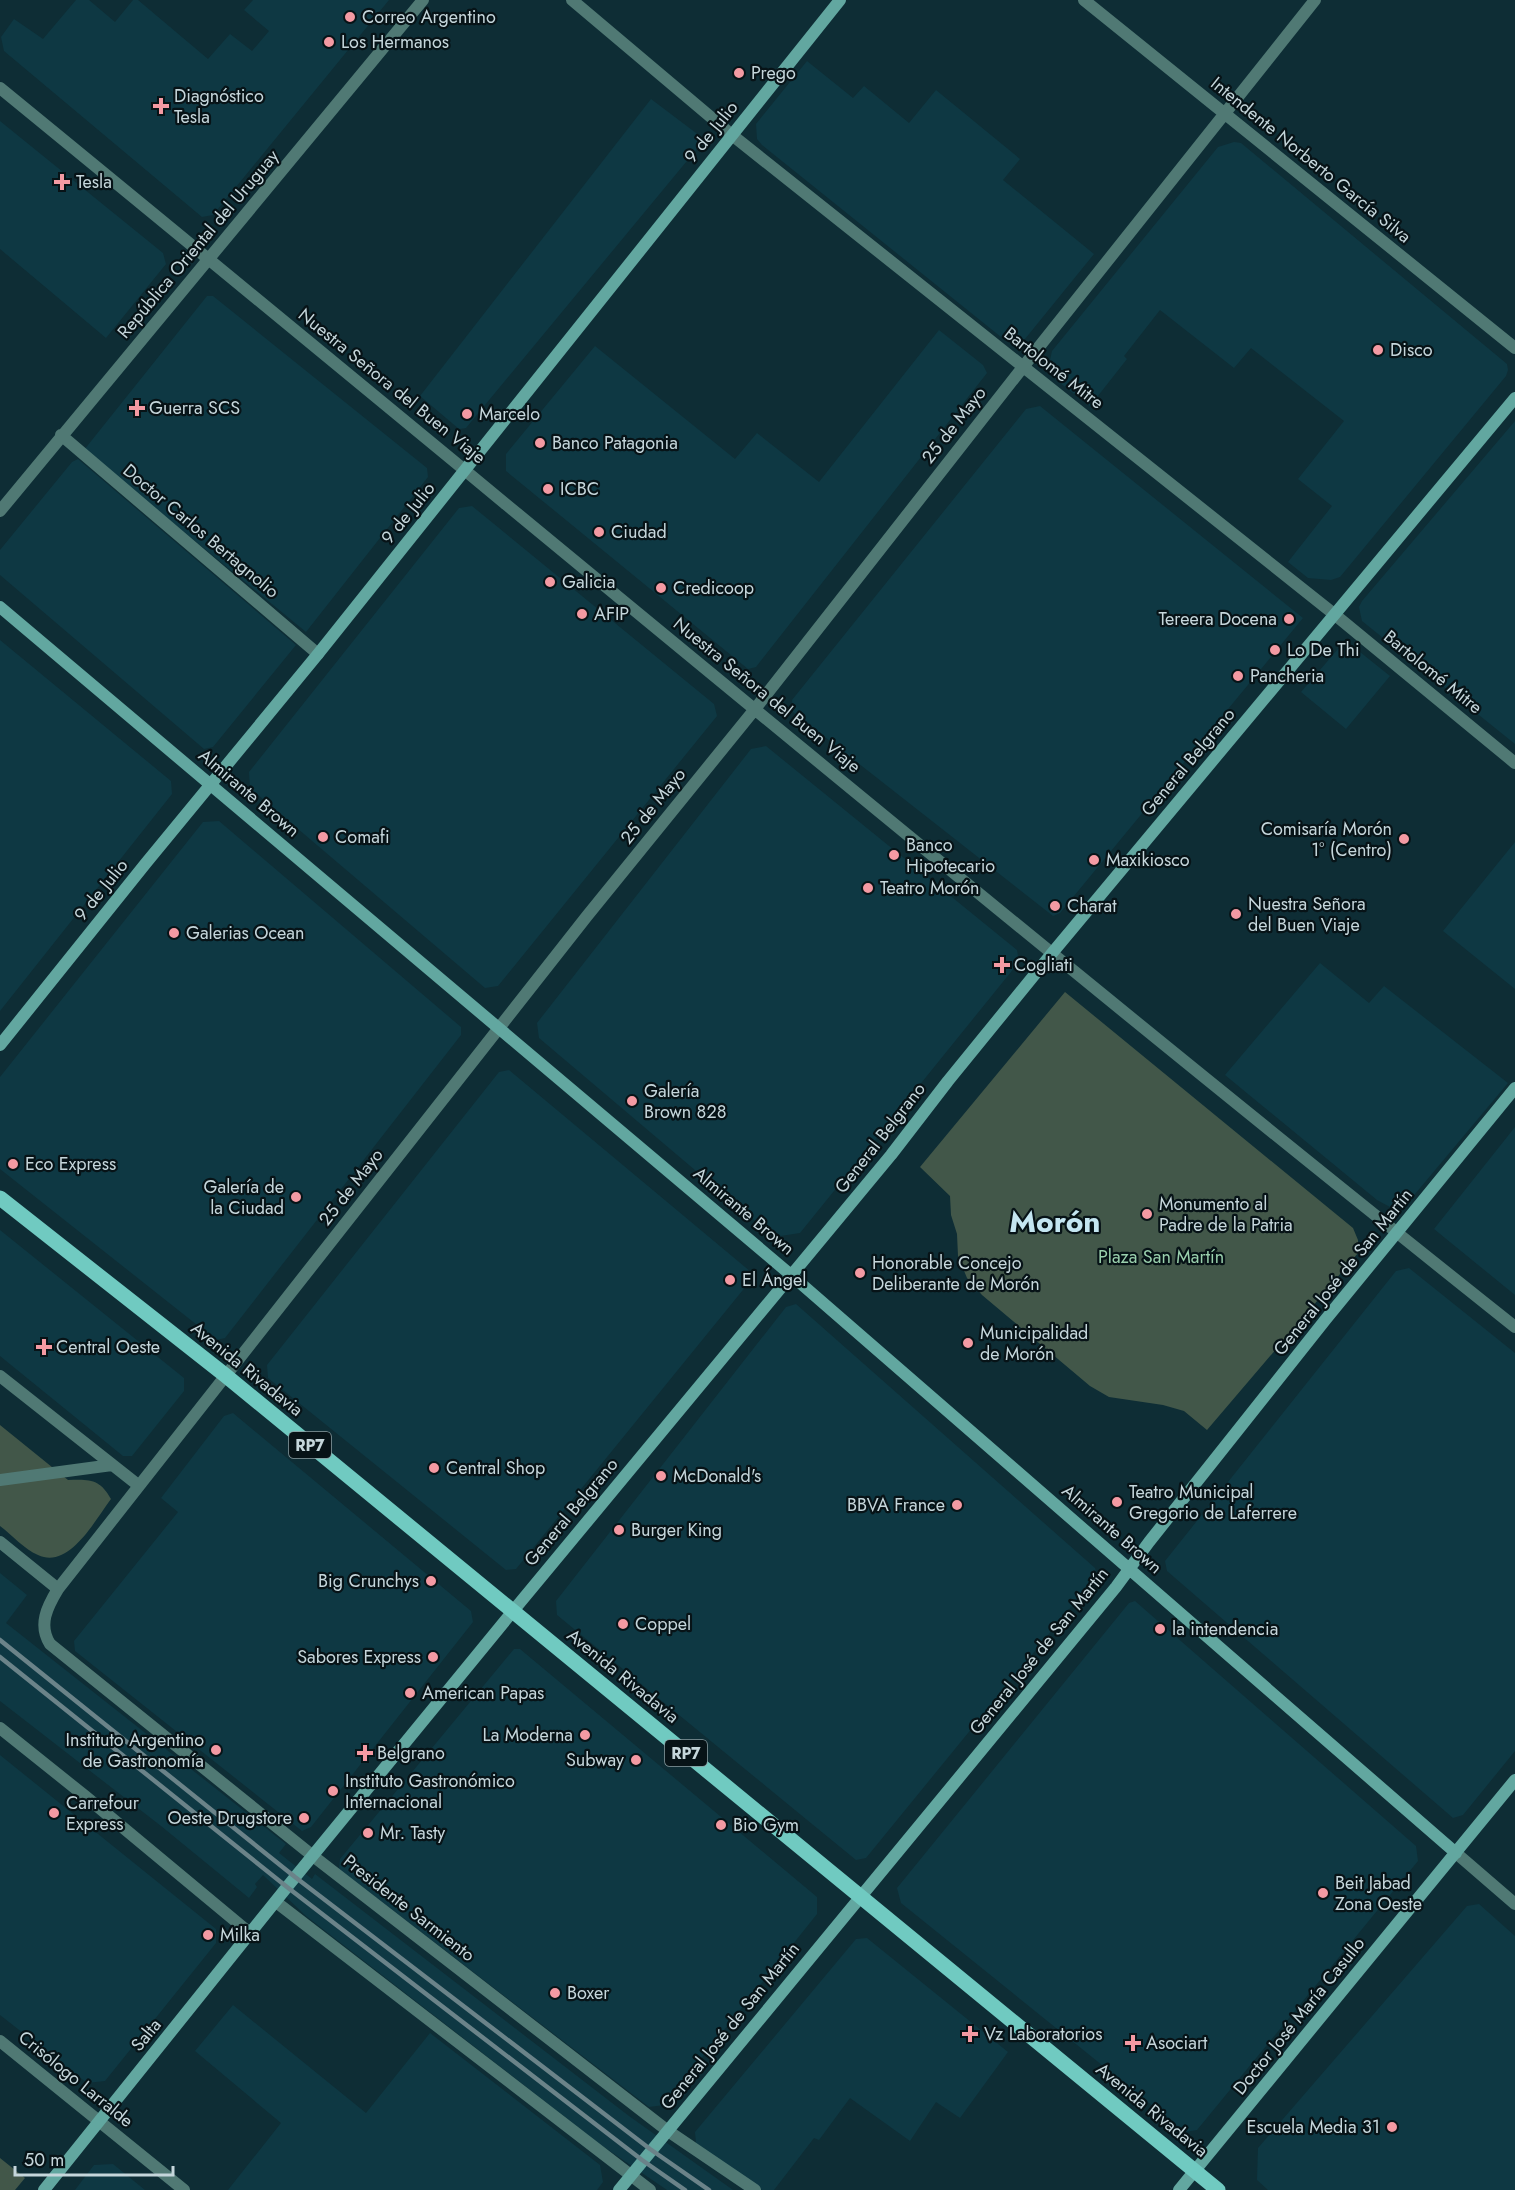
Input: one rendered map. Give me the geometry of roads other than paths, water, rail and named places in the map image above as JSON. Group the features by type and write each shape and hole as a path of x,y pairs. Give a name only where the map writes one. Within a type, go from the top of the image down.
{"main road":[{"name":"Avenida Rivadavia","path":"0,1198 225,1375 1218,2190"}],"street":[{"name":"República Oriental del Uruguay","path":"0,511 423,0"},
{"name":"Bartolomé Mitre","path":"572,0 732,135 1334,614 1515,763"},
{"name":"9 de Julio","path":"0,1045 210,783 318,654 466,470 840,0"},
{"name":"Intendente Norberto García Silva","path":"1084,0 1515,348"},
{"name":"25 de Mayo","path":"50,1644 44,1634 49,1603 138,1485 1315,0"},
{"name":"Nuestra Señora del Buen Viaje","path":"0,87 755,709 1515,1327"},
{"name":"General Belgrano","path":"276,1902 513,1611 891,1155 948,1080 1053,952 1515,398"},
{"name":"Doctor Carlos Bertagnolio","path":"61,435 318,654"},
{"name":"Almirante Brown","path":"0,607 791,1275 1456,1853"},
{"name":"General José de San Martín","path":"618,2190 1130,1568 1396,1232 1412,1217 1515,1088"},
{"path":"0,1376 138,1485"},
{"path":"0,1480 111,1465"},
{"path":"0,1542 58,1589"},
{"name":"Presidente Sarmiento","path":"50,1644 313,1856 668,2131 754,2190"},
{"path":"0,1728 251,1934"},
{"name":"Doctor José María Casullo","path":"1179,2190 1515,1780"},
{"path":"1456,1853 1515,1904"},
{"path":"276,1902 650,2190"},
{"name":"Salta","path":"44,2190 276,1902"},
{"name":"Crisólogo Larralde","path":"0,2041 184,2190"}],"railway":[{"path":"0,1640 295,1877 650,2149 709,2190"},
{"path":"0,1657 287,1887 642,2160 685,2190"}],"place":[{"name":"Correo Argentino","path":"350,17"},
{"name":"Los Hermanos","path":"329,42"},
{"name":"Prego","path":"739,73"},
{"name":"Diagnóstico Tesla","path":"161,106"},
{"name":"Tesla","path":"62,182"},
{"name":"Disco","path":"1378,350"},
{"name":"Guerra SCS","path":"137,408"},
{"name":"Marcelo","path":"467,414"},
{"name":"Banco Patagonia","path":"540,443"},
{"name":"ICBC","path":"548,489"},
{"name":"Ciudad","path":"599,532"},
{"name":"Galicia","path":"550,582"},
{"name":"Credicoop","path":"661,588"},
{"name":"AFIP","path":"582,614"},
{"name":"Tereera Docena","path":"1289,619"},
{"name":"Lo De Thi","path":"1275,650"},
{"name":"Pancheria","path":"1238,676"},
{"name":"Comafi","path":"323,837"},
{"name":"Comisaría Morón 1° (Centro)","path":"1404,839"},
{"name":"Banco Hipotecario","path":"894,855"},
{"name":"Maxikiosco","path":"1094,860"},
{"name":"Teatro Morón","path":"868,888"},
{"name":"Charat","path":"1055,906"},
{"name":"Nuestra Señora del Buen Viaje","path":"1236,914"},
{"name":"Galerias Ocean","path":"174,933"},
{"name":"Cogliati","path":"1002,965"},
{"name":"Galería Brown 828","path":"632,1101"},
{"name":"Eco Express","path":"13,1164"},
{"name":"Galería de la Ciudad","path":"296,1197"},
{"name":"Monumento al Padre de la Patria","path":"1147,1214"},
{"name":"Honorable Concejo Deliberante de Morón","path":"860,1273"},
{"name":"El Ángel","path":"730,1280"},
{"name":"Municipalidad de Morón","path":"968,1343"},
{"name":"Central Oeste","path":"44,1347"},
{"name":"Central Shop","path":"434,1468"},
{"name":"McDonald's","path":"661,1476"},
{"name":"Teatro Municipal Gregorio de Laferrere","path":"1117,1502"},
{"name":"BBVA France","path":"957,1505"},
{"name":"Burger King","path":"619,1530"},
{"name":"Big Crunchys","path":"431,1581"},
{"name":"Coppel","path":"623,1624"},
{"name":"la intendencia","path":"1160,1629"},
{"name":"Sabores Express","path":"433,1657"},
{"name":"American Papas","path":"410,1693"},
{"name":"La Moderna","path":"585,1735"},
{"name":"Instituto Argentino de Gastronomía","path":"216,1750"},
{"name":"Belgrano","path":"365,1753"},
{"name":"Subway","path":"636,1760"},
{"name":"Instituto Gastronómico Internacional","path":"333,1791"},
{"name":"Carrefour Express","path":"54,1813"},
{"name":"Oeste Drugstore","path":"304,1818"},
{"name":"Bio Gym","path":"721,1825"},
{"name":"Mr. Tasty","path":"368,1833"},
{"name":"Beit Jabad Zona Oeste","path":"1323,1893"},
{"name":"Milka","path":"208,1935"},
{"name":"Boxer","path":"555,1993"},
{"name":"Vz Laboratorios","path":"970,2034"},
{"name":"Asociart","path":"1133,2043"},
{"name":"Escuela Media 31","path":"1392,2127"}],"district":[{"name":"Morón","path":"1055,1221"}],"park label":[{"name":"Plaza San Martín","path":"1161,1257"}]}
